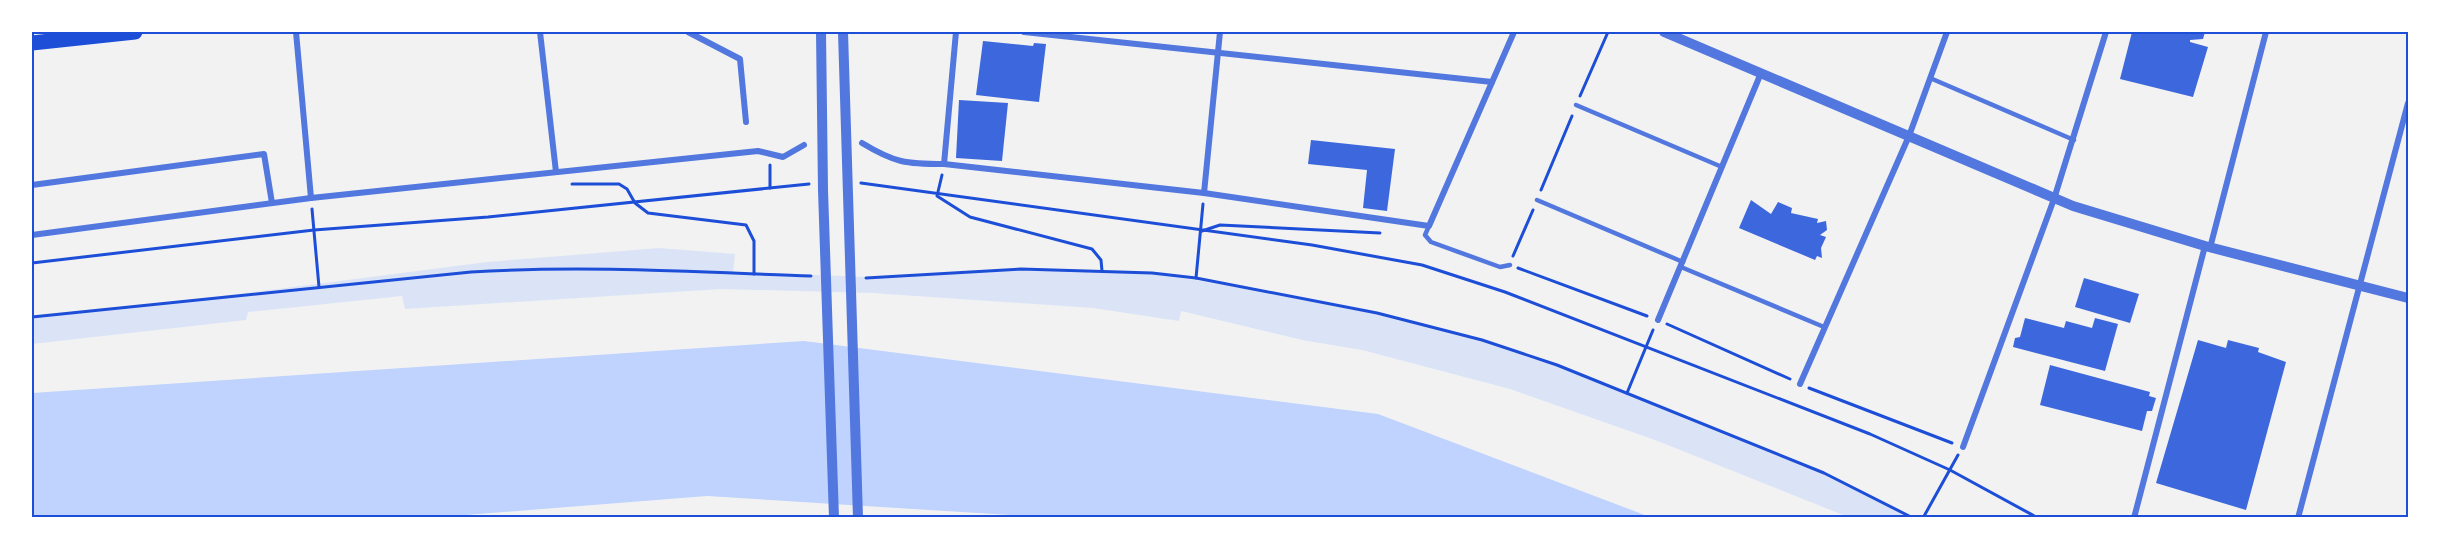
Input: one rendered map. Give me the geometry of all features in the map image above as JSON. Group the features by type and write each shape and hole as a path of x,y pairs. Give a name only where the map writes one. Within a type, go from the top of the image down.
{"main road":[{"path":"32,43 135,32"}],"street":[{"path":"296,32 312,198"},
{"path":"540,32 556,172"},
{"path":"688,32 740,59 746,122"},
{"path":"821,32 823,190 834,518"},
{"path":"843,32 858,518"},
{"path":"944,164 956,32"},
{"path":"1024,32 1492,82"},
{"path":"1204,194 1220,32"},
{"path":"862,143 888,159 908,164 944,164 1204,194 1429,226 1514,32"},
{"path":"1664,32 2054,199 2208,247 2409,298"},
{"path":"1800,384 1909,136 1947,32"},
{"path":"1963,447 2054,199 2106,32"},
{"path":"2134,518 2266,32"},
{"path":"1658,320 1761,73"},
{"path":"2298,518 2409,103"},
{"path":"32,235 312,198 556,172 758,152 783,157 804,145"},
{"path":"32,185 264,154 272,203"}],"lane":[{"path":"1930,78 2074,140"},
{"path":"1576,105 1722,167"},
{"path":"1537,200 1824,327"},
{"path":"1429,226 1425,235 1431,242 1500,267 1510,265"}],"path":[{"path":"1608,32 1510,265 1658,320 1800,384 1963,447"},
{"path":"770,154 770,189"},
{"path":"937,196 944,164"},
{"path":"556,172 559,184 619,184 627,189 635,203 648,213 746,225 754,241 754,274"},
{"path":"859,183 937,196 1312,245 1422,265 1505,292 1870,434 1950,470 2038,518"},
{"path":"32,263 314,230 635,203 810,184"},
{"path":"1196,278 1204,194"},
{"path":"937,196 970,218 1092,249 1101,260 1102,271"},
{"path":"312,198 320,287"},
{"path":"1200,231 1220,225 1389,233"},
{"path":"32,317 320,287 533,268 628,268 820,277"},
{"path":"854,277 896,278 1021,269 1102,271 1196,278 1318,300 1416,322 1482,340 1628,393 1824,472 1913,518"},
{"path":"1628,393 1644,347 1658,320"},
{"path":"1923,518 1950,470"}],"shaded area":[{"path":"659,248 735,254 733,272 896,278 1021,269 1152,273 1318,300 1482,340 1557,365 1824,473 1913,517 1848,517 1655,440 1510,389 1362,350 1302,340 1181,311 1179,321 1093,308 872,293 721,289 405,309 402,296 248,312 246,320 32,344 32,317 191,300 487,262"}],"water":[{"path":"804,341 1378,414 1650,517 1056,518 707,496 428,518 32,518 32,393"}],"building":[{"path":"2132,32 2205,32 2203,39 2190,40 2190,42 2208,47 2193,97 2120,79"},
{"path":"983,41 1033,46 1034,43 1046,44 1039,102 976,95"},
{"path":"959,100 1008,103 1002,161 956,158"},
{"path":"1311,140 1395,149 1387,211 1363,208 1367,170 1308,164"},
{"path":"1751,200 1771,214 1778,202 1792,208 1791,213 1818,219 1817,223 1826,221 1827,230 1820,235 1826,237 1821,248 1822,258 1817,256 1815,260 1739,228"},
{"path":"2084,278 2139,294 2130,323 2075,307"},
{"path":"2025,318 2064,328 2066,321 2092,328 2095,318 2118,324 2105,371 2013,347 2015,338 2020,337"},
{"path":"2198,340 2226,348 2228,340 2259,348 2258,352 2286,362 2246,510 2156,483"},
{"path":"2050,365 2150,392 2149,396 2156,398 2152,411 2147,411 2142,431 2040,405"}]}
